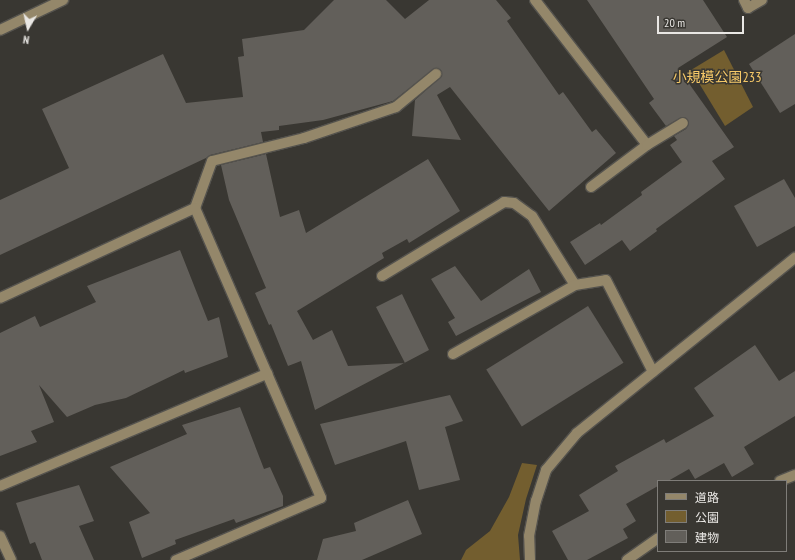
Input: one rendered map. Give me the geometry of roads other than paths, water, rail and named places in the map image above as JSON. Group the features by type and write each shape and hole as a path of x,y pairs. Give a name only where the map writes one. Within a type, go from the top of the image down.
{"street":[{"path":"0,30 63,0"},
{"path":"535,0 647,145"},
{"path":"744,0 748,8 762,0"},
{"path":"176,560 321,498 195,208 212,161 304,138 396,107 436,74"},
{"path":"590,187 647,145 683,123"},
{"path":"382,276 504,202 514,202 532,216 575,285"},
{"path":"0,298 195,208"},
{"path":"530,560 529,536 536,501 546,470 577,433 795,258"},
{"path":"453,354 575,285 606,280 653,372"},
{"path":"0,486 267,374"},
{"path":"782,480 795,475"},
{"path":"0,536 11,560"},
{"path":"627,560 657,539"}],"park label":[{"name":"小規模公園233","path":"717,77"}]}
